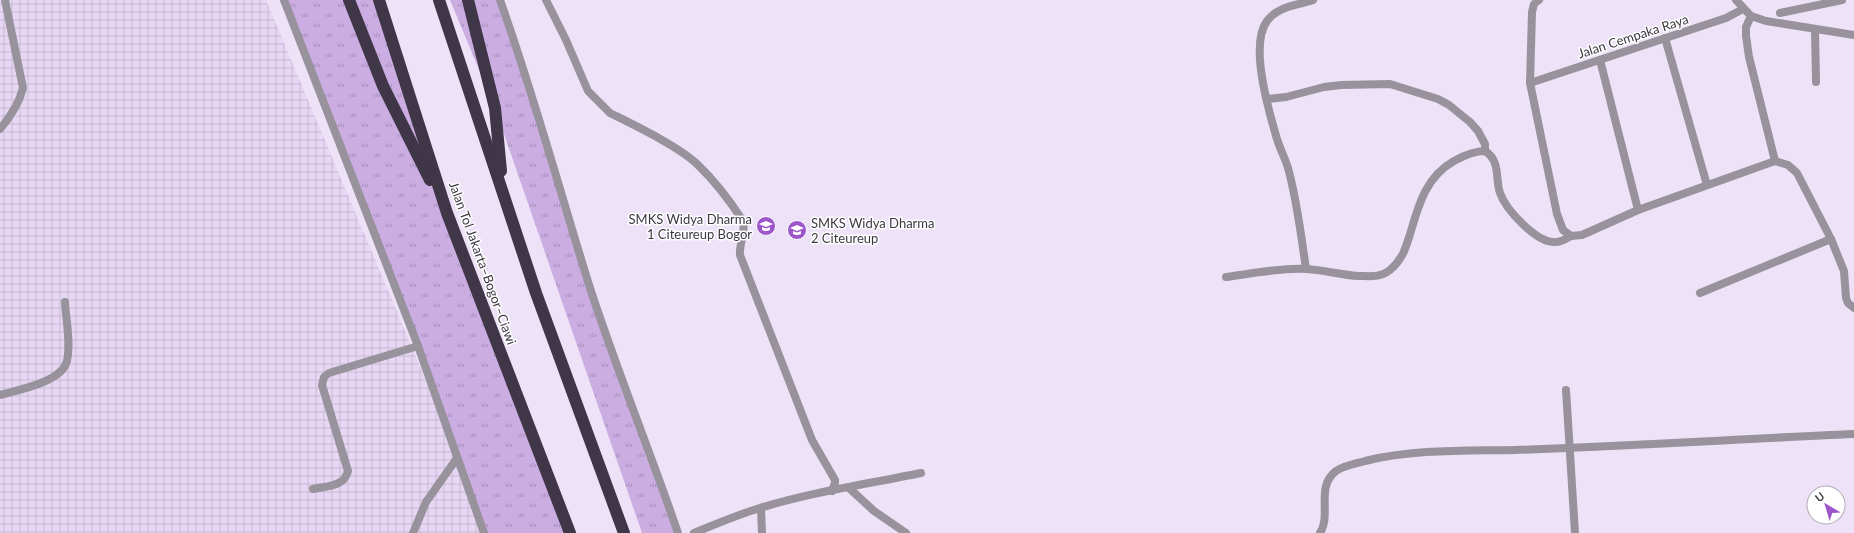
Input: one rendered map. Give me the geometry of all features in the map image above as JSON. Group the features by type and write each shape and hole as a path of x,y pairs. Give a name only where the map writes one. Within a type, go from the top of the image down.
{"highway":[{"path":"349,0 383,86 447,213"},
{"name":"Jalan Tol Jakarta–Bogor–Ciawi","path":"379,0 447,213 570,533"},
{"path":"439,0 538,300 624,533"},
{"path":"468,0 495,108 502,192"}],"street":[{"path":"0,129 14,113 21,99 23,88 5,0"},
{"path":"284,0 418,346 456,458 484,533"},
{"path":"500,0 521,58 590,289 625,392 678,533"},
{"path":"546,0 566,40 588,91 610,113 674,147 697,163 720,189 743,221 745,227 739,246 740,255 812,440 835,480 836,483 832,491"},
{"path":"1306,269 1300,227 1288,168 1277,140 1259,56 1262,30 1270,18 1282,9 1313,0"},
{"path":"1539,0 1534,4 1532,12 1530,83 1557,214 1563,230 1571,236"},
{"path":"1736,0 1750,16 1766,21 1854,35"},
{"path":"1780,13 1842,0"},
{"name":"Jalan Cempaka Raya","path":"1530,83 1726,18 1743,9"},
{"path":"1750,16 1746,27 1749,57 1775,161"},
{"path":"1815,29 1816,82"},
{"path":"1665,38 1707,185"},
{"path":"1600,60 1638,210"},
{"path":"1267,99 1286,97 1298,93 1340,85 1390,84 1438,99 1449,105 1470,122 1478,131 1485,144 1485,151 1492,157 1495,163 1500,192 1504,201 1521,222 1538,237 1548,241 1560,242 1571,236 1582,235 1638,210 1775,161 1788,165 1797,173 1832,239 1844,271 1846,298 1848,303 1854,308"},
{"path":"1226,277 1306,269 1350,276 1377,277 1389,271 1404,255 1420,201 1434,177 1441,170 1459,158 1485,151"},
{"path":"1700,293 1832,239"},
{"path":"0,393 50,380 63,371 67,362 68,349 65,302"},
{"path":"313,489 341,483 347,476 348,471 322,385 324,377 329,373 418,346"},
{"path":"1566,390 1575,533"},
{"path":"1320,533 1323,526 1325,490 1328,480 1336,471 1344,466 1383,457 1436,451 1516,450 1570,446 1854,434"},
{"path":"413,533 426,502 456,458"},
{"path":"694,533 719,522 761,508 832,491 921,473"},
{"path":"849,488 874,511 906,533"},
{"path":"761,508 762,533"}],"shaded area":[{"path":"0,0 266,0 490,533 0,533"}],"green space":[{"path":"285,0 379,0 447,213 570,533 484,533"},
{"path":"450,0 501,0 624,387 678,533 642,533 495,108"}],"place":[{"name":"SMKS Widya Dharma 1 Citeureup Bogor","path":"766,226"},
{"name":"SMKS Widya Dharma 2 Citeureup","path":"797,230"}]}
